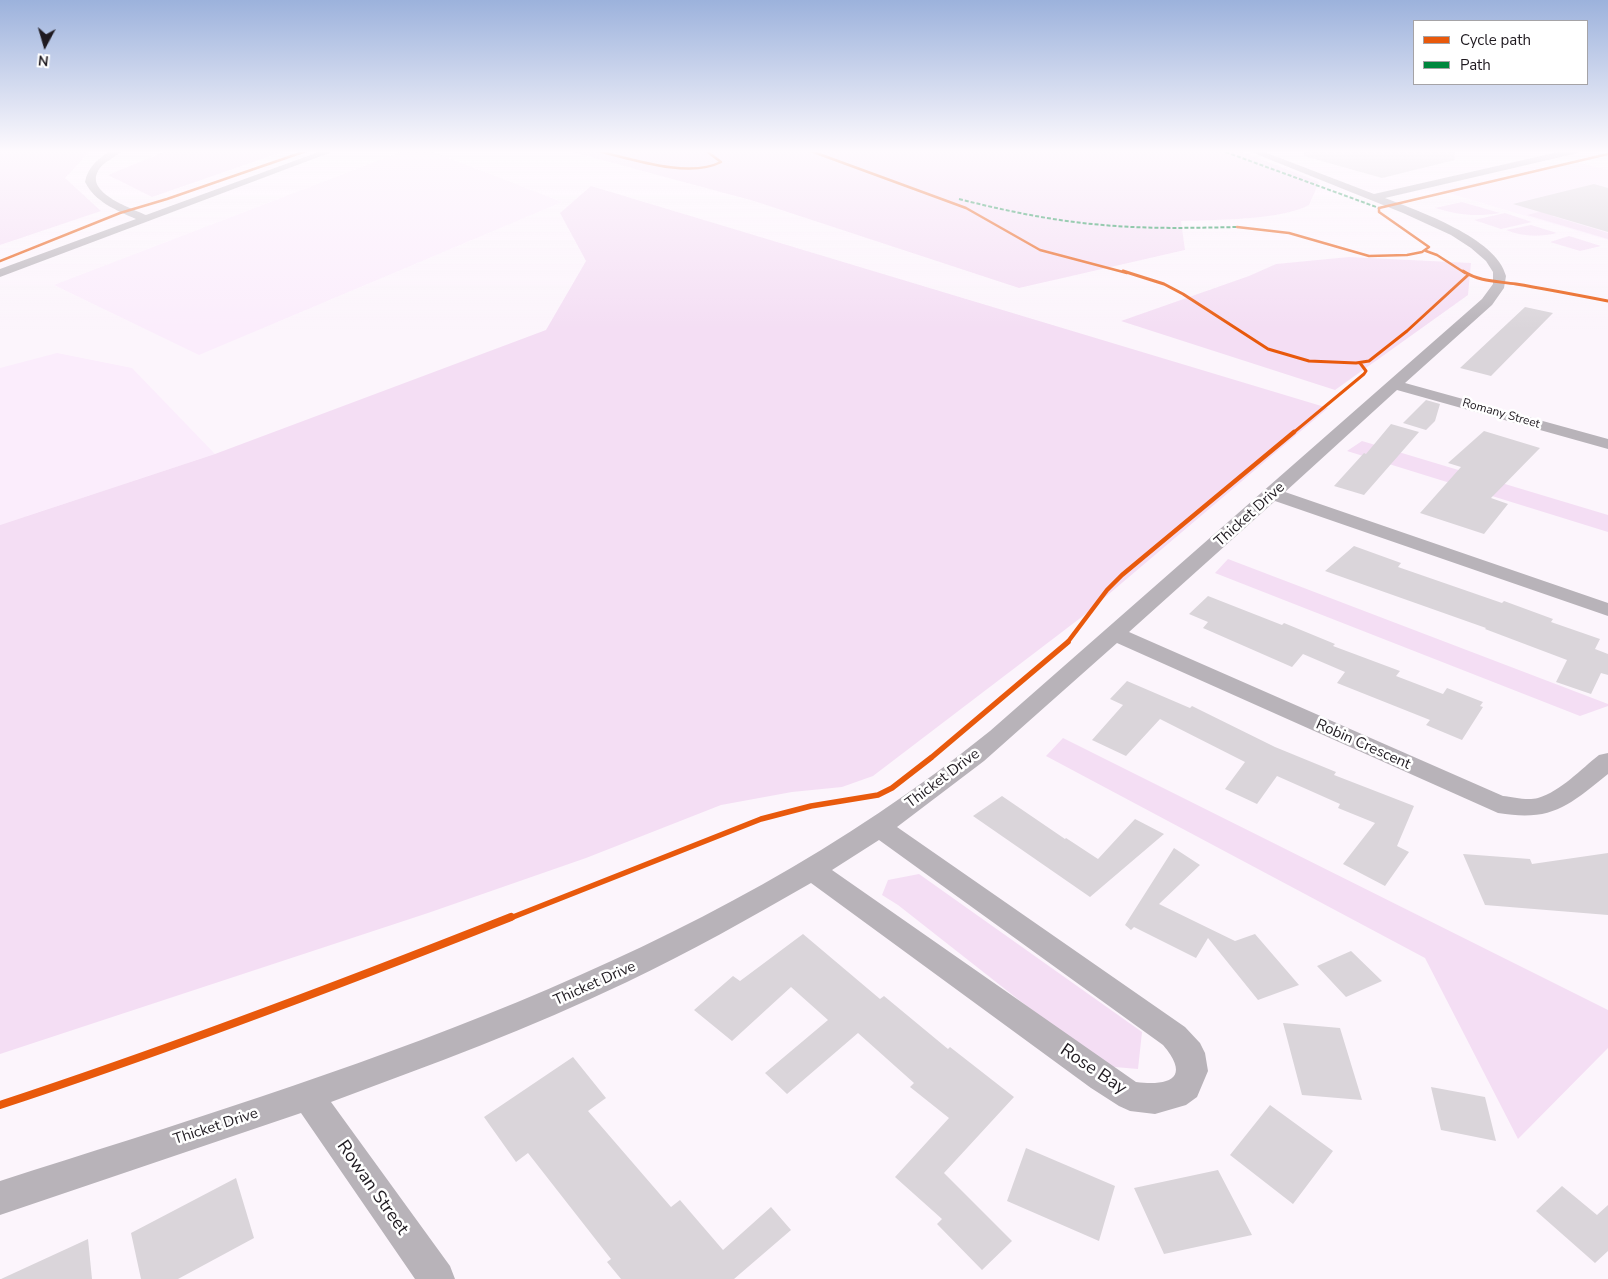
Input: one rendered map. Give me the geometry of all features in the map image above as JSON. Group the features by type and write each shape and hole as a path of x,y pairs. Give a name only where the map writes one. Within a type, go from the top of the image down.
{"street":[{"path":"126,210 144,218"},
{"path":"0,273 167,210"},
{"name":"Thicket Drive","path":"0,1198 308,1096 542,1008 644,962 731,918 812,870 942,781 995,740 1487,302 1498,288 1499,276 1490,257 1468,241 1441,226 1401,210"},
{"name":"Romany Street","path":"1394,385 1608,444"},
{"path":"1273,494 1608,610"},
{"name":"Robin Crescent","path":"1115,634 1498,804 1529,807 1552,802 1608,761"},
{"name":"Rose Bay","path":"812,870 1130,1096 1155,1099 1175,1095 1186,1088 1192,1071 1189,1053 1174,1036 878,826"},
{"name":"Rowan Street","path":"308,1096 437,1279"}],"shaded area":[{"path":"0,210 101,211 0,245"},
{"path":"250,210 544,210 199,355 54,285"},
{"path":"564,210 670,210 1328,408 1083,616 873,776 842,787 792,792 721,805 586,858 428,913 0,1054 0,525 215,454 546,330 586,261 560,213"},
{"path":"780,210 1298,210 1282,214 1247,218 1181,221 1185,250 1019,288"},
{"path":"1442,210 1489,210 1500,213 1467,215"},
{"path":"1505,210 1608,210 1608,240"},
{"path":"1543,211 1556,215 1552,216 1608,233 1608,239 1527,215"},
{"path":"1505,213 1532,222 1501,229 1474,220"},
{"path":"1531,225 1557,233 1531,236 1506,230"},
{"path":"1569,236 1601,246 1580,251 1550,242"},
{"path":"1349,257 1471,263 1468,295 1335,390 1121,321 1249,276 1276,264"},
{"path":"57,353 132,368 215,454 0,525 0,368"},
{"path":"1362,441 1608,515 1608,532 1347,451"},
{"path":"1228,559 1608,704 1608,706 1580,716 1215,573"},
{"path":"1063,738 1608,1010 1608,1048 1518,1139 1425,958 1046,756"},
{"path":"919,874 1142,1032 1138,1069 1103,1066 898,905 882,895 888,880"}],"building":[{"path":"1532,210 1608,210 1608,232"},
{"path":"1525,307 1553,313 1491,376 1460,368"},
{"path":"1426,400 1440,404 1435,421 1426,430 1403,423"},
{"path":"1391,424 1419,432 1364,495 1334,486 1364,453 1366,454"},
{"path":"1484,431 1540,448 1491,498 1508,504 1484,534 1420,513 1461,467 1448,463"},
{"path":"1354,546 1401,563 1398,567 1502,603 1504,601 1553,619 1551,622 1600,639 1595,649 1608,654 1608,675 1601,673 1591,694 1556,682 1567,660 1486,628 1325,571"},
{"path":"1208,596 1282,625 1284,623 1335,644 1333,646 1400,671 1396,676 1443,694 1447,688 1483,702 1480,706 1483,707 1462,740 1426,725 1430,720 1337,683 1345,672 1303,654 1292,667 1203,628 1208,622 1189,614"},
{"path":"1127,681 1190,708 1192,706 1275,747 1336,772 1334,775 1414,806 1397,846 1409,852 1385,886 1343,864 1375,823 1338,808 1340,804 1277,776 1257,804 1225,789 1245,762 1160,719 1126,756 1092,740 1123,705 1110,699"},
{"path":"1002,796 1098,859 1135,819 1164,834 1090,897 973,816"},
{"path":"1174,848 1200,865 1159,904 1235,941 1255,934 1299,985 1258,1000 1208,938 1196,958 1134,927 1131,930 1125,925"},
{"path":"1608,853 1608,915 1485,905 1463,854 1530,859 1532,864"},
{"path":"803,934 880,999 884,996 948,1049 950,1047 1014,1097 944,1173 1012,1241 982,1270 937,1224 942,1219 895,1177 949,1118 910,1087 914,1083 858,1033 787,1094 765,1073 828,1020 791,987 732,1041 694,1010 733,976 740,981"},
{"path":"1351,951 1382,981 1346,997 1317,966"},
{"path":"1283,1023 1340,1028 1362,1100 1302,1095"},
{"path":"573,1057 606,1098 588,1111 671,1207 680,1200 723,1250 771,1207 791,1230 734,1279 621,1279 607,1262 611,1259 528,1153 516,1162 484,1117"},
{"path":"1431,1087 1485,1097 1496,1141 1441,1130"},
{"path":"1270,1105 1333,1151 1293,1204 1230,1155"},
{"path":"1026,1148 1115,1186 1099,1241 1007,1201"},
{"path":"1218,1170 1252,1235 1164,1254 1134,1188"},
{"path":"236,1178 254,1238 178,1279 141,1279 131,1233"},
{"path":"1562,1186 1597,1215 1608,1205 1608,1251 1595,1263 1536,1211"},
{"path":"88,1239 92,1279 1,1279"}],"marked path":[{"path":"1006,210 1066,221 1103,225 1170,228 1237,227"}],"cycle path":[{"path":"0,261 131,210"},
{"path":"969,210 1040,250 1164,284 1183,294 1268,349 1309,361 1356,363 1369,361 1407,331 1468,275"},
{"path":"1237,227 1289,233 1369,256 1407,255 1422,252 1429,247 1379,212 1379,210"},
{"path":"1426,251 1437,255 1474,278 1484,281 1514,284 1608,301"},
{"path":"0,1105 131,1062 314,995 761,819 811,806 878,795 892,788 932,757 1066,644 1107,590 1122,575 1364,374 1366,371 1360,363"}]}
